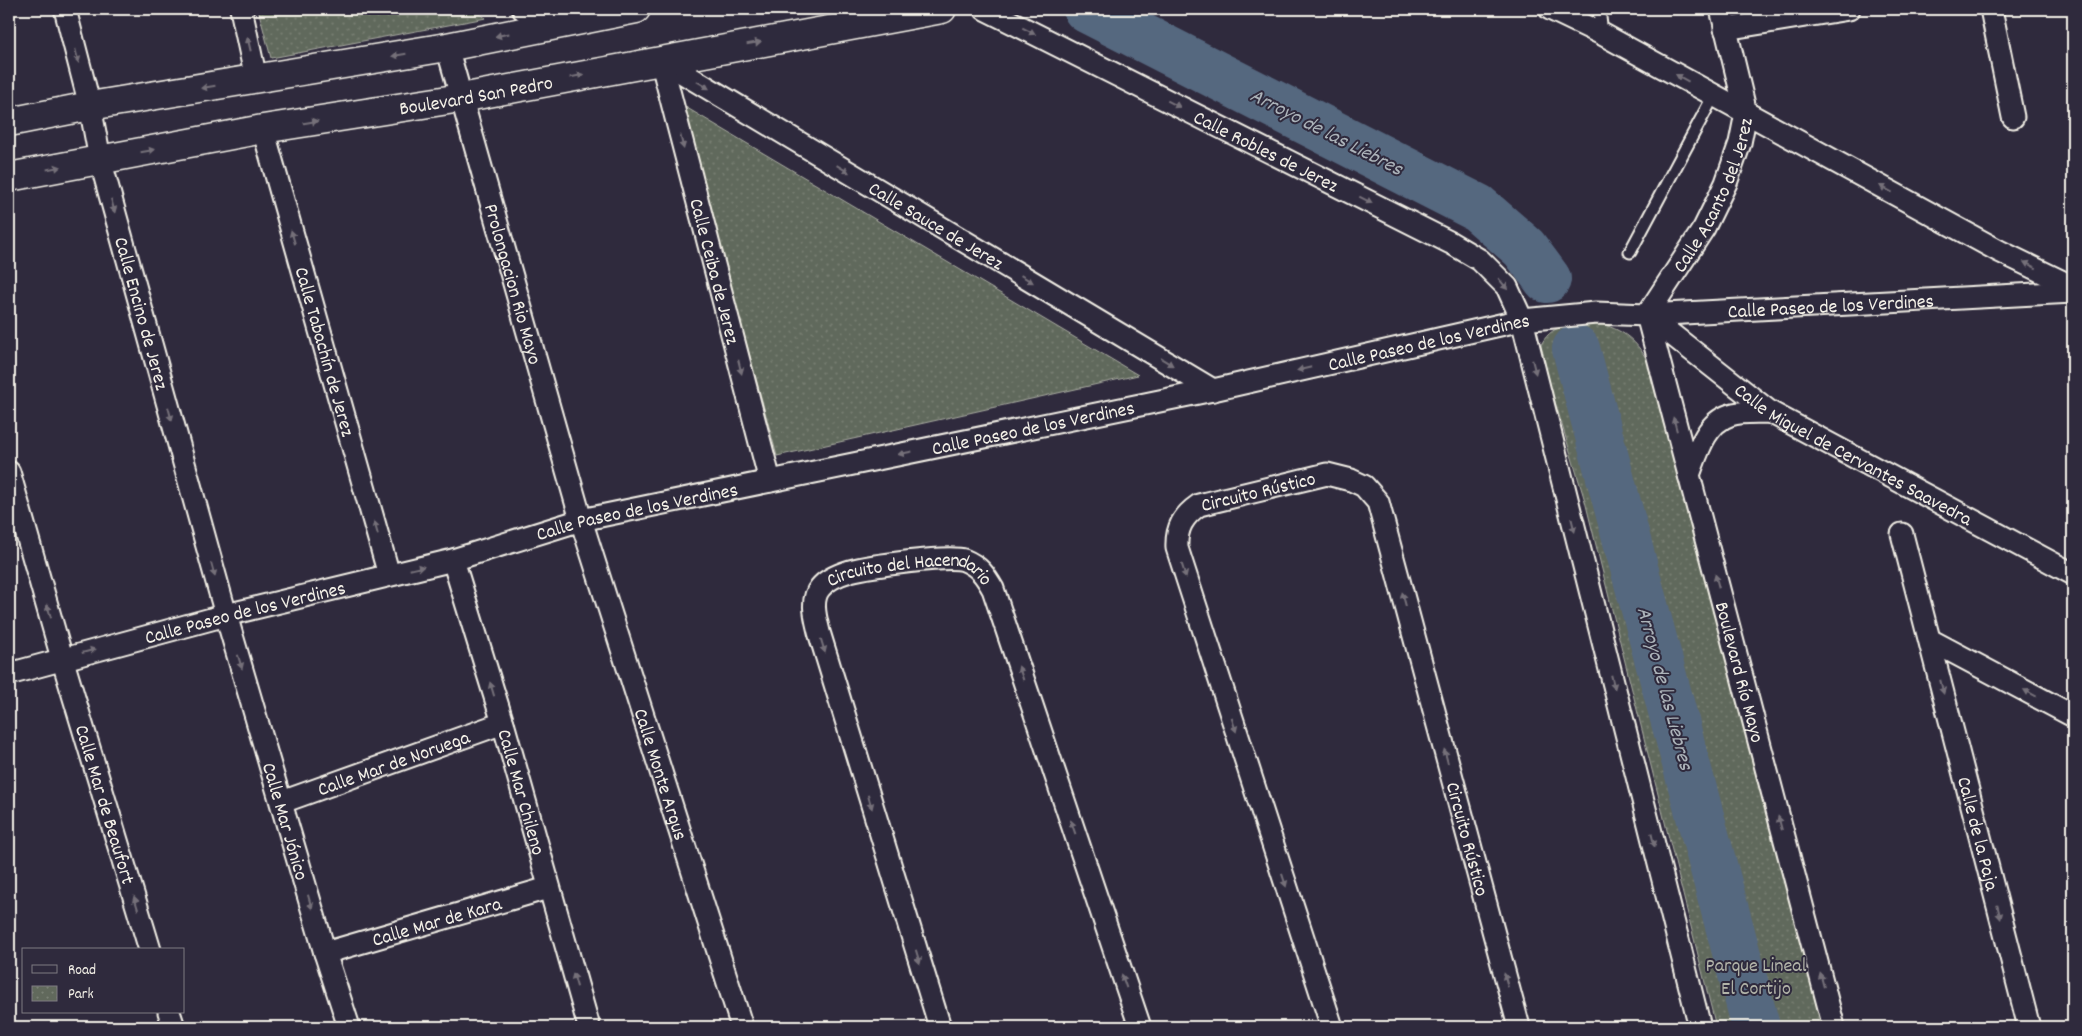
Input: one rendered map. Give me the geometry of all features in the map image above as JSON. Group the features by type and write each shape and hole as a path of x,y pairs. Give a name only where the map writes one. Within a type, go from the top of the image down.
{"street":[{"name":"Calle Encino de Jerez","path":"65,9 90,106 100,159 226,615"},
{"path":"241,9 256,79"},
{"path":"523,9 552,25"},
{"path":"9,122 90,106 447,47 636,9"},
{"name":"Boulevard San Pedro","path":"9,177 263,129 461,98 942,9"},
{"name":"Calle Robles de Jerez","path":"985,9 1451,243 1480,260 1507,287 1522,320"},
{"path":"1550,9 1602,34 1999,251 2073,287"},
{"path":"1723,19 1849,9"},
{"path":"1991,9 2013,117"},
{"name":"Calle Acanto del Jerez","path":"1646,315 1704,228 1726,183 1740,143 1746,113 1723,19"},
{"name":"Prolongacion Rio Mayo","path":"447,47 582,520"},
{"name":"Calle Sauce de Jerez","path":"662,60 1212,390"},
{"name":"Calle Ceiba de Jerez","path":"662,60 770,481"},
{"name":"Calle Tabachín de Jerez","path":"263,129 389,575"},
{"name":"Calle Paseo de los Verdines","path":"9,674 62,658 226,615 453,560 582,520 1212,390 1522,320 1596,313 1646,315 2073,292"},
{"name":"Calle Miguel de Cervantes Saavedra","path":"1646,315 1770,412 2073,574"},
{"name":"Boulevard Río Mayo","path":"1646,315 1834,1027"},
{"path":"1522,320 1700,1027"},
{"path":"1689,476 1702,443 1712,426 1730,415 1770,412"},
{"name":"Calle Mar de Beaufort","path":"9,472 62,658 149,948"},
{"name":"Circuito Rústico","path":"1332,1027 1177,548 1176,539 1180,524 1199,505 1327,474 1351,480 1364,486 1378,502 1519,1027"},
{"name":"Calle Monte Argus","path":"582,520 742,1027"},
{"name":"Calle de la Paja","path":"1902,534 2029,1027"},
{"name":"Circuito del Hacendario","path":"940,1027 819,632 815,615 815,598 820,588 831,579 851,571 941,558 962,559 980,568 993,589 1140,1027"},
{"name":"Calle Mar Chileno","path":"453,560 503,724 589,1027"},
{"name":"Calle Mar Jónico","path":"226,615 325,952 349,1027"},
{"path":"1930,640 2073,716"},
{"name":"Calle Mar de Noruega","path":"282,802 503,724"},
{"name":"Calle Mar de Kara","path":"325,952 548,888"},
{"path":"170,1014 174,1027"}],"lane":[{"path":"1599,9 1602,34"},
{"path":"1630,252 1714,95"}],"green space":[{"path":"258,9 471,9 486,18 271,58"},
{"path":"682,105 1138,375 777,456"},
{"name":"Parque Lineal El Cortijo","path":"1597,323 1615,329 1629,337 1650,366 1822,1027 1716,1027 1585,501 1539,349 1549,334 1556,329 1570,325"}],"waterway":[{"name":"Arroyo de las Liebres","path":"1087,9 1478,208 1524,248 1547,279"},
{"name":"Arroyo de las Liebres","path":"1576,349 1756,1027"}]}
